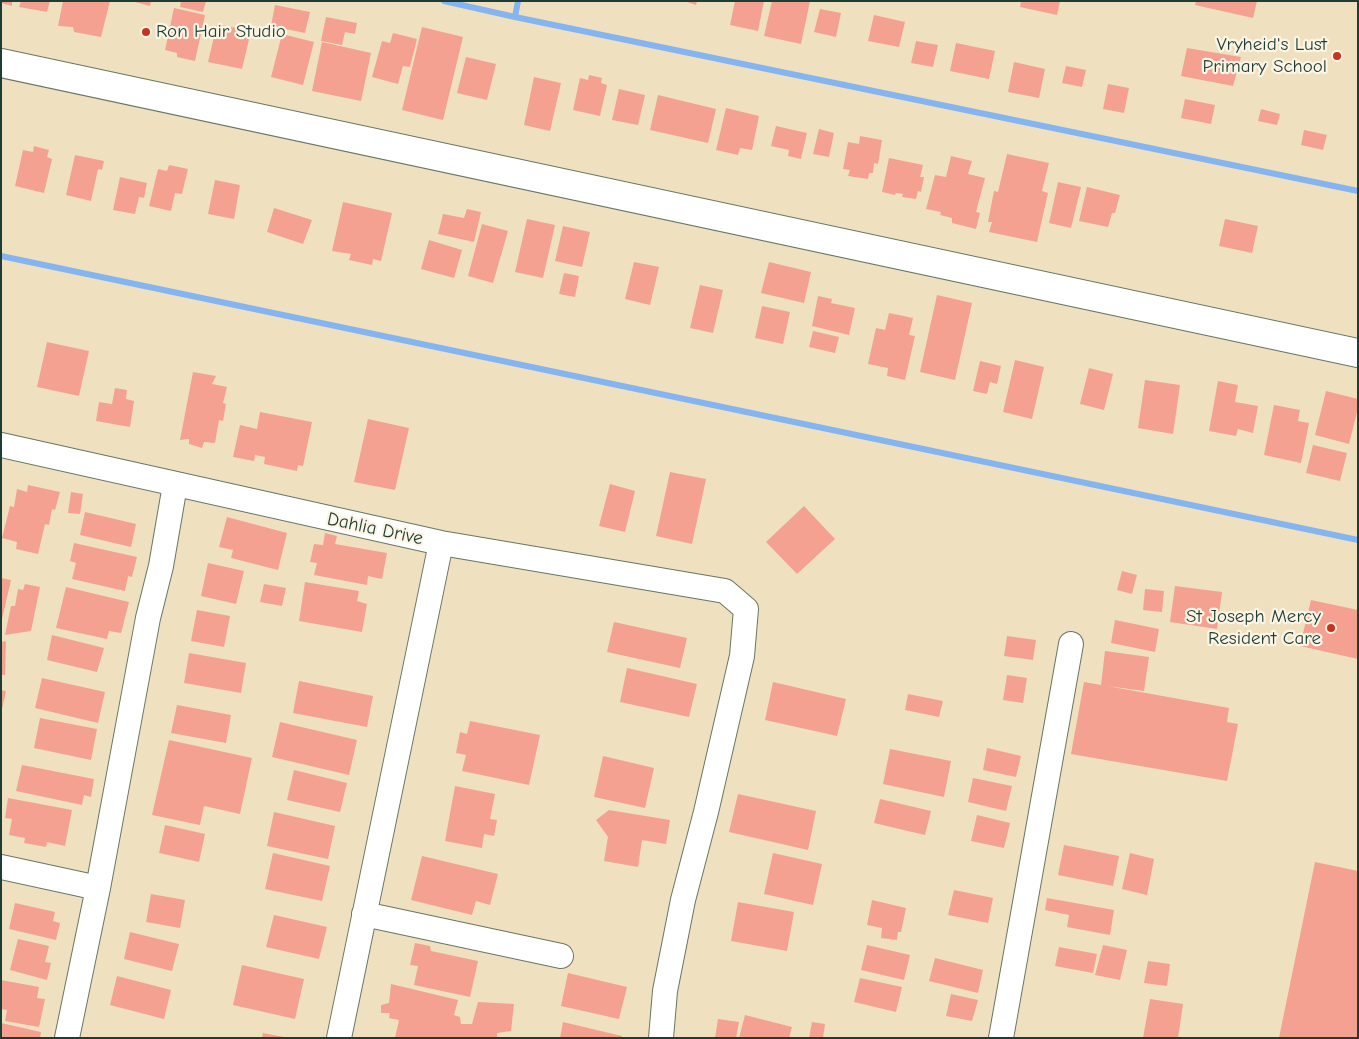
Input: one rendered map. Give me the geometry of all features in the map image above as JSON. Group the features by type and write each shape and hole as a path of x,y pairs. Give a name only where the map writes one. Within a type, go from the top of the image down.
{"main road":[{"path":"1,63 1358,353"}],"street":[{"name":"Dahlia Drive","path":"1,445 441,543 726,591 746,609 742,656 706,812 683,900 665,991 661,1038"},
{"path":"67,1038 98,888 148,618 161,566 175,485"},
{"path":"339,1038 441,543"},
{"path":"1001,1038 1071,644"},
{"path":"1,867 98,888"},
{"path":"364,914 561,956"}],"building":[{"path":"1,1 12,1 12,6 1,3"},
{"path":"21,1 50,1 47,12 19,7"},
{"path":"63,1 110,1 101,37 74,32 73,27 58,26"},
{"path":"131,1 151,1 150,6"},
{"path":"181,1 206,1 203,12 180,7"},
{"path":"684,1 697,1 696,5"},
{"path":"735,1 764,1 758,31 730,25"},
{"path":"772,1 810,1 801,44 764,36"},
{"path":"1021,1 1060,1 1057,15 1020,7"},
{"path":"1196,1 1257,1 1253,18 1195,5"},
{"path":"275,5 310,12 305,33 271,26"},
{"path":"174,8 205,15 195,61 177,57 177,53 165,50"},
{"path":"820,9 841,13 836,37 814,32"},
{"path":"874,15 905,22 899,47 868,41"},
{"path":"326,17 357,23 355,34 345,32 342,45 321,41"},
{"path":"217,24 251,31 242,69 208,62"},
{"path":"422,27 463,37 443,120 402,110"},
{"path":"393,33 417,39 410,67 403,66 398,84 372,77 382,41 390,43"},
{"path":"282,34 314,42 303,85 271,77"},
{"path":"916,41 938,45 933,67 911,63"},
{"path":"322,42 371,53 361,101 312,91"},
{"path":"956,43 995,51 989,79 950,71"},
{"path":"1187,48 1241,57 1233,86 1181,76"},
{"path":"466,57 496,64 487,100 457,93"},
{"path":"1014,62 1045,69 1039,98 1008,92"},
{"path":"1066,66 1086,70 1082,87 1062,83"},
{"path":"589,75 602,78 601,83 607,85 600,116 573,110 580,78 588,80"},
{"path":"534,77 561,83 550,131 524,125"},
{"path":"1108,84 1129,88 1124,113 1103,109"},
{"path":"619,89 645,95 638,125 612,120"},
{"path":"658,95 716,109 708,143 650,130"},
{"path":"1185,99 1215,105 1211,124 1181,118"},
{"path":"726,108 759,116 752,150 740,148 738,155 716,150"},
{"path":"1261,109 1280,114 1277,125 1258,121"},
{"path":"776,126 807,133 801,159 788,156 789,150 771,146"},
{"path":"819,129 834,133 829,157 813,154"},
{"path":"1304,130 1327,135 1323,150 1301,145"},
{"path":"860,136 882,140 878,164 874,163 873,173 869,173 868,179 848,176 850,170 843,169 848,142 859,144"},
{"path":"34,146 49,150 47,157 52,159 44,193 15,186 23,150 33,152"},
{"path":"1007,154 1049,163 1042,191 1048,193 1037,242 989,232 992,222 988,222 994,191 998,192"},
{"path":"75,155 104,161 102,170 98,169 91,201 66,195"},
{"path":"951,156 972,161 968,174 985,178 976,212 980,213 976,229 952,223 952,218 940,215 941,212 926,209 935,175 946,177"},
{"path":"889,158 923,165 920,177 924,177 921,192 918,191 916,199 902,197 903,194 896,193 895,195 882,192"},
{"path":"169,165 188,169 182,194 175,193 171,211 149,206 158,169 167,171"},
{"path":"120,177 147,183 144,198 139,197 135,214 113,210"},
{"path":"215,180 240,185 234,219 208,214"},
{"path":"1058,182 1081,187 1071,228 1049,223"},
{"path":"1087,187 1120,195 1115,213 1112,213 1108,227 1079,221"},
{"path":"343,202 392,213 381,261 373,259 372,265 349,260 351,254 332,251"},
{"path":"274,208 312,220 303,244 267,232"},
{"path":"467,209 481,212 474,242 438,234 443,214 464,218"},
{"path":"527,219 555,225 543,278 515,272"},
{"path":"1225,219 1258,226 1252,253 1219,246"},
{"path":"482,224 508,231 493,283 468,276"},
{"path":"563,226 590,232 582,267 555,261"},
{"path":"429,240 462,250 454,278 421,269"},
{"path":"634,262 659,267 650,305 625,299"},
{"path":"769,262 811,272 804,303 761,293"},
{"path":"564,273 579,276 575,297 559,294"},
{"path":"700,285 723,290 713,333 690,328"},
{"path":"937,295 972,303 955,380 920,372"},
{"path":"818,296 832,299 831,303 855,308 849,335 812,326"},
{"path":"762,306 790,312 783,344 755,338"},
{"path":"889,313 913,318 909,335 915,336 905,380 887,376 888,368 868,364 876,328 885,330"},
{"path":"813,331 839,337 835,353 809,347"},
{"path":"47,342 89,351 79,396 37,387"},
{"path":"1015,360 1044,367 1032,419 1003,412"},
{"path":"980,361 1001,366 997,384 990,382 987,394 973,391"},
{"path":"1089,368 1113,374 1104,410 1080,404"},
{"path":"193,372 216,376 212,384 227,387 223,403 226,404 223,421 219,420 215,443 204,442 202,448 189,444 189,439 180,440"},
{"path":"1145,380 1180,385 1173,434 1138,428"},
{"path":"1218,381 1238,385 1235,402 1258,406 1253,433 1238,429 1236,436 1209,431"},
{"path":"115,388 127,390 126,399 134,401 130,427 96,421 99,402 112,404"},
{"path":"1326,391 1358,399 1358,408 1349,444 1315,435"},
{"path":"1274,405 1300,410 1298,421 1309,423 1301,463 1264,455"},
{"path":"260,412 312,422 303,466 298,465 297,471 264,464 265,457 255,455 254,461 233,457 240,425 257,429"},
{"path":"368,419 409,428 395,490 354,482"},
{"path":"1313,445 1347,453 1340,481 1306,473"},
{"path":"670,472 706,479 692,544 656,536"},
{"path":"610,484 635,491 625,532 599,526"},
{"path":"28,485 60,492 55,510 52,509 49,525 45,524 38,554 16,549 17,542 2,538 10,506 14,507 17,489 27,492"},
{"path":"71,492 83,494 80,514 68,513"},
{"path":"804,506 835,539 797,574 766,542"},
{"path":"85,512 136,524 131,547 80,535"},
{"path":"227,517 287,533 278,570 231,558 233,550 219,547"},
{"path":"325,533 337,536 335,544 387,553 382,579 368,576 367,585 314,575 317,563 310,562 314,544 323,545"},
{"path":"74,543 137,557 132,577 128,576 125,591 72,579 76,563 70,561"},
{"path":"208,563 244,571 236,604 201,596"},
{"path":"1122,571 1137,575 1132,594 1117,590"},
{"path":"1,578 11,580 2,619 1,619"},
{"path":"305,582 359,591 357,601 367,604 362,632 299,621"},
{"path":"25,584 40,587 31,631 5,635 11,606 15,606 18,589 23,590"},
{"path":"264,584 286,588 282,606 260,602"},
{"path":"1175,586 1222,592 1217,629 1170,622"},
{"path":"66,587 129,602 121,633 109,631 107,639 56,628"},
{"path":"1145,589 1164,591 1162,612 1143,610"},
{"name":"St Joseph Mercy Resident Care","path":"1311,600 1358,610 1358,659 1300,646"},
{"path":"197,610 230,616 224,647 191,641"},
{"path":"1115,620 1159,629 1155,652 1111,643"},
{"path":"614,622 687,638 680,668 607,652"},
{"path":"52,635 104,648 97,672 47,660"},
{"path":"1007,636 1036,640 1033,660 1004,656"},
{"path":"6,641 5,675 1,675 1,642"},
{"path":"1105,651 1149,657 1144,691 1107,686 1229,708 1227,722 1238,724 1227,781 1071,754 1084,682 1101,685"},
{"path":"189,653 246,663 241,693 184,683"},
{"path":"627,668 697,684 689,717 620,702"},
{"path":"1007,675 1027,678 1023,703 1003,700"},
{"path":"42,678 105,692 98,723 35,708"},
{"path":"299,681 373,696 367,727 293,713"},
{"path":"773,682 846,699 837,736 765,720"},
{"path":"1,690 6,691 2,709 1,709"},
{"path":"908,694 943,701 939,717 905,710"},
{"path":"177,705 231,715 226,743 171,733"},
{"path":"40,718 97,729 91,760 34,748"},
{"path":"470,721 540,735 529,785 462,771 466,755 456,753 460,732 467,734"},
{"path":"280,722 357,740 349,775 272,757"},
{"path":"169,740 252,758 240,814 204,806 200,825 152,815"},
{"path":"987,748 1021,756 1016,777 983,770"},
{"path":"890,749 951,761 944,797 883,784"},
{"path":"603,756 654,768 645,808 594,797"},
{"path":"22,765 94,779 91,797 84,795 82,805 16,791"},
{"path":"294,770 347,783 340,812 287,800"},
{"path":"973,778 1012,786 1006,811 968,802"},
{"path":"455,786 495,794 490,819 497,820 494,836 484,834 482,848 445,841"},
{"path":"738,794 816,811 808,850 729,832"},
{"path":"8,798 72,810 65,846 47,842 46,847 24,843 25,838 9,835 12,819 5,818"},
{"path":"880,799 931,811 925,835 874,823"},
{"path":"609,810 670,820 666,844 642,840 638,867 604,861 608,837 596,820"},
{"path":"274,812 335,826 328,859 267,846"},
{"path":"977,815 1010,823 1004,848 971,841"},
{"path":"165,825 205,834 199,862 159,853"},
{"path":"1064,845 1119,856 1113,886 1058,875"},
{"path":"273,853 330,866 322,901 265,889"},
{"path":"773,853 822,864 813,905 764,894"},
{"path":"1130,853 1154,859 1147,895 1122,889"},
{"path":"422,856 498,874 490,905 476,901 472,915 411,900"},
{"path":"1315,862 1358,871 1358,1038 1279,1038"},
{"path":"954,890 993,898 988,923 948,915"},
{"path":"151,894 185,900 180,928 146,922"},
{"path":"1047,898 1114,910 1110,935 1067,927 1069,915 1045,910"},
{"path":"872,900 906,908 901,932 898,932 897,940 881,938 882,928 867,925"},
{"path":"738,902 794,912 787,951 731,941"},
{"path":"15,903 55,912 53,921 60,923 56,940 9,929"},
{"path":"274,915 327,927 319,959 266,947"},
{"path":"130,932 179,944 172,971 124,959"},
{"path":"18,939 49,946 45,962 51,963 47,980 10,970"},
{"path":"415,943 430,946 431,951 478,961 470,997 414,985 418,966 410,965"},
{"path":"867,945 910,955 904,980 861,970"},
{"path":"1103,945 1127,950 1120,980 1095,975"},
{"path":"1059,947 1097,954 1093,973 1055,966"},
{"path":"935,958 983,970 978,993 929,981"},
{"path":"1148,961 1170,964 1167,986 1144,983"},
{"path":"242,965 304,979 295,1019 233,1005"},
{"path":"568,973 627,987 619,1019 561,1006"},
{"path":"117,976 171,990 164,1019 110,1005"},
{"path":"860,978 902,987 896,1012 854,1002"},
{"path":"1,980 39,987 37,998 45,999 39,1027 5,1021 7,1010 1,1009"},
{"path":"391,984 458,1000 454,1015 460,1017 461,1024 472,1024 478,1002 514,1004 511,1031 497,1033 497,1038 395,1038 399,1020 389,1018 390,1013 381,1013 381,1005 389,1003"},
{"path":"951,994 978,1000 972,1021 946,1016"},
{"path":"1150,999 1183,1004 1178,1038 1143,1038"},
{"path":"745,1015 792,1027 789,1038 739,1038"},
{"path":"718,1019 739,1022 736,1038 715,1038"},
{"path":"563,1022 622,1036 621,1038 560,1038"},
{"path":"812,1022 825,1024 823,1038 809,1038"},
{"path":"1,1023 41,1032 40,1038 1,1038"},
{"path":"263,1033 284,1037 284,1038 262,1038"}],"waterway":[{"path":"444,1 1358,191"},
{"path":"515,17 518,1"},
{"path":"1,256 1358,540"}],"place":[{"name":"Ron Hair Studio","path":"146,32"},
{"name":"Vryheid's Lust Primary School","path":"1337,56"},
{"name":"St Joseph Mercy Resident Care","path":"1331,628"}]}
